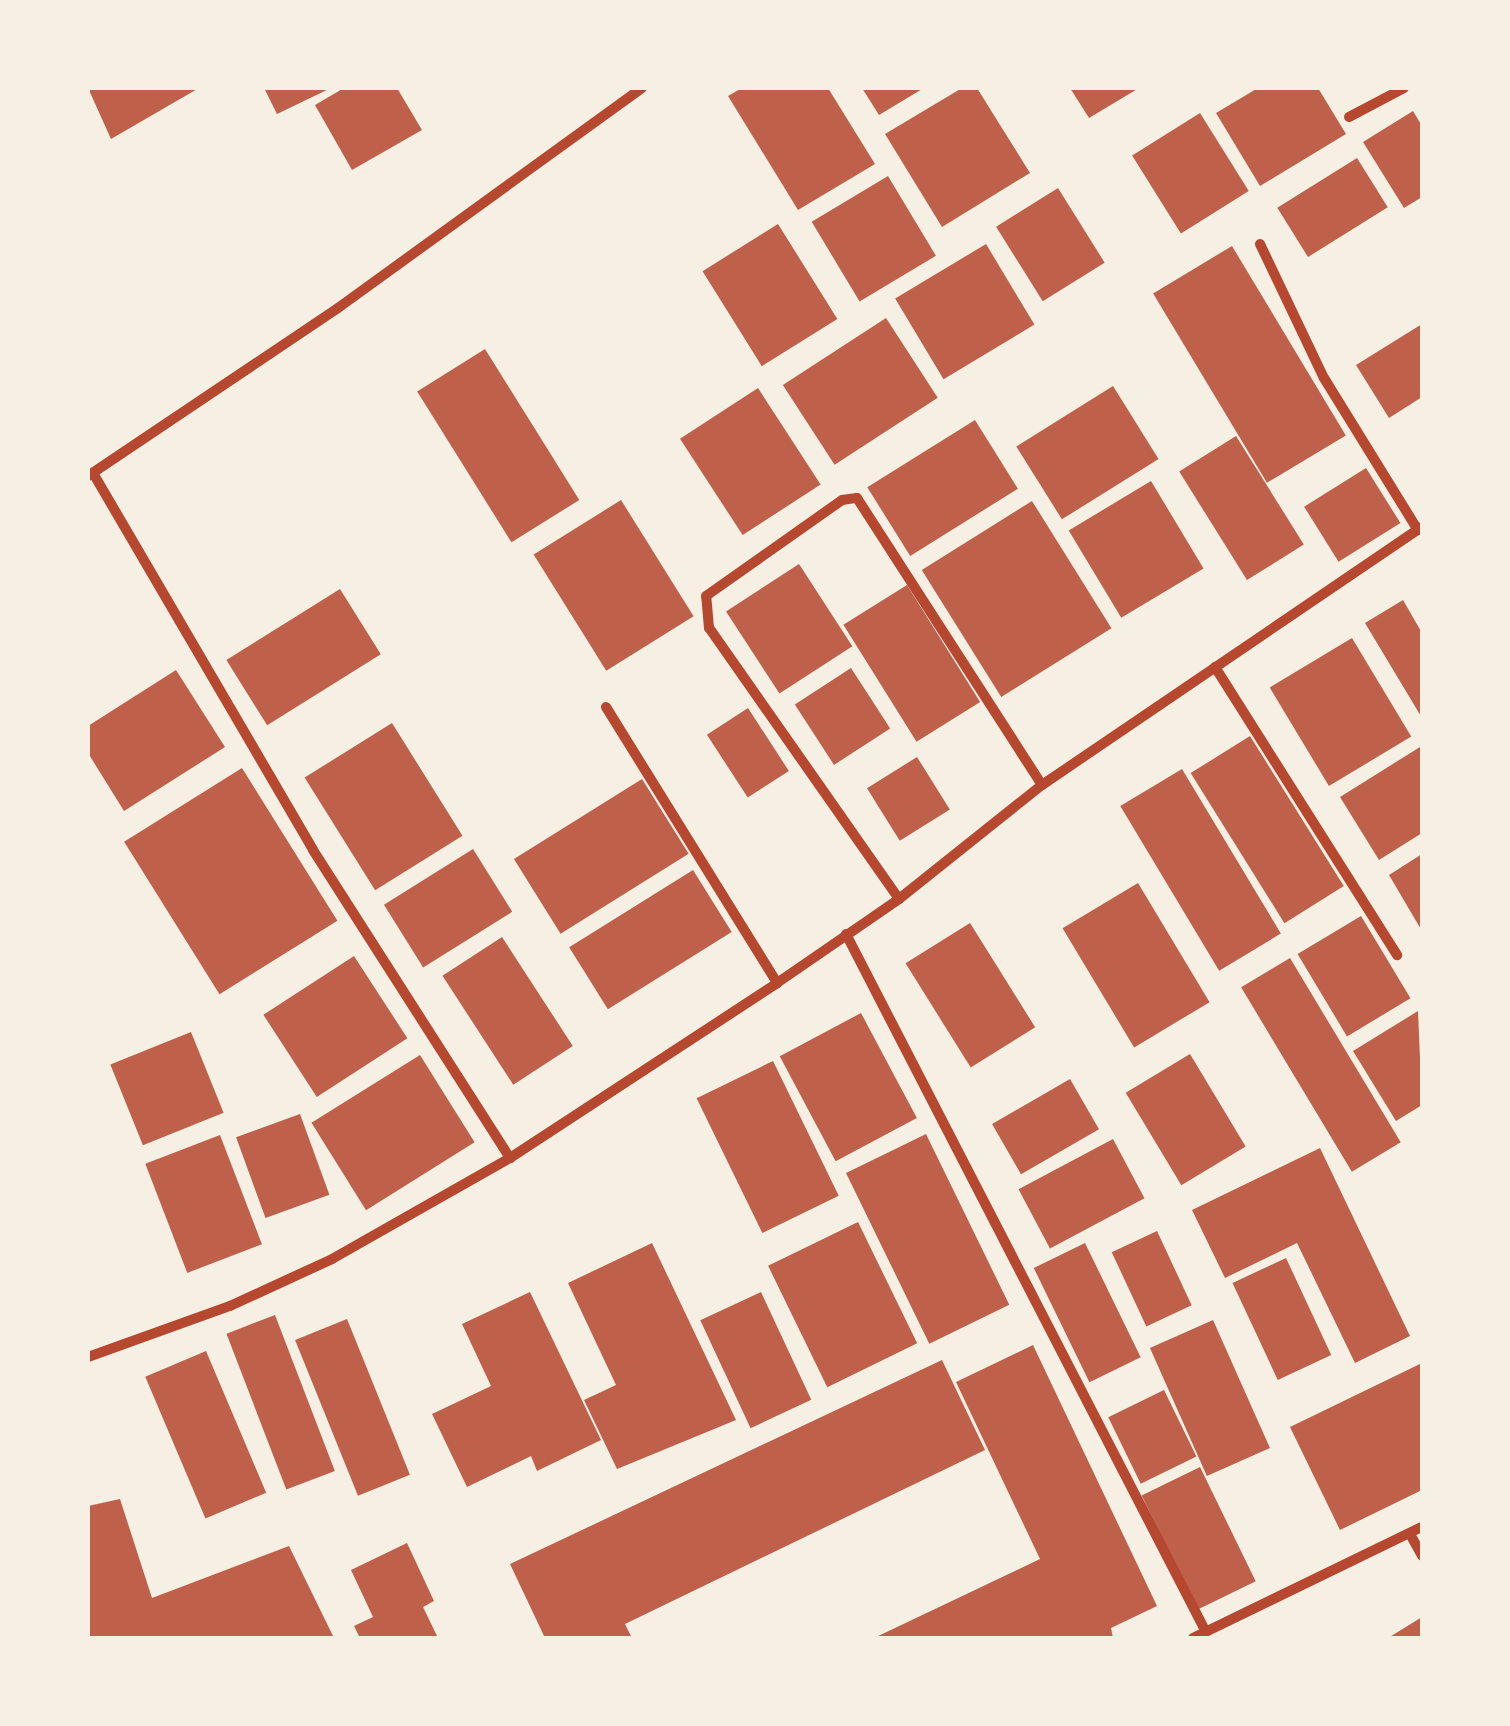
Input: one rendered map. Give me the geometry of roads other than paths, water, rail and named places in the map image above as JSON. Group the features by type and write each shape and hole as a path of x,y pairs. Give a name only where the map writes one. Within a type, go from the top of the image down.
{"street":[{"path":"510,1158 313,850 90,474 338,308 642,88"},
{"path":"1349,118 1404,88"},
{"path":"88,1357 298,1274 510,1158 899,899 1042,785 1420,529 1324,378 1308,331 1260,244"},
{"path":"899,899 709,628 706,596 842,500 857,498 1042,785"},
{"path":"1216,667 1397,955"},
{"path":"606,707 777,983"},
{"path":"846,934 1206,1632"},
{"path":"1193,1638 1422,1527"},
{"path":"1410,1534 1422,1556"}]}
